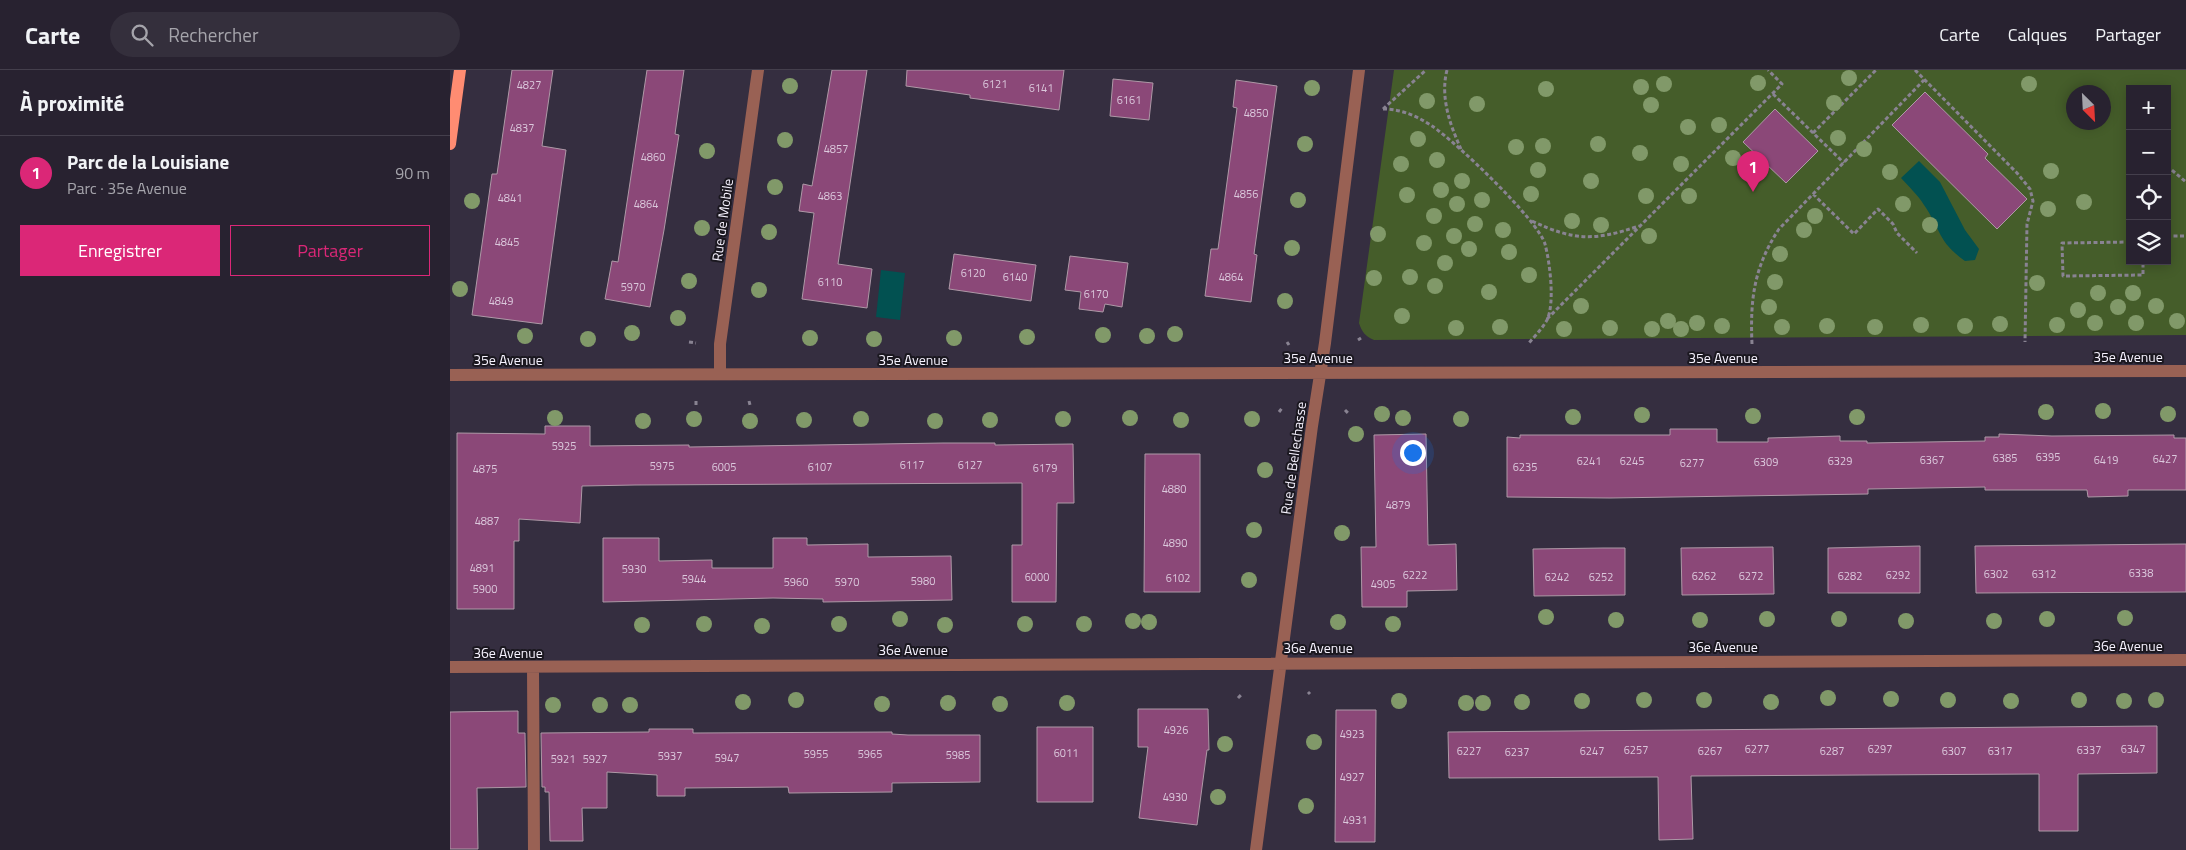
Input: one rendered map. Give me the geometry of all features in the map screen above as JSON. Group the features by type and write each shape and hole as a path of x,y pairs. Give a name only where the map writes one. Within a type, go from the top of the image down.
{"main road":[{"path":"450,144 460,70"}],"street":[{"name":"Rue de Mobile","path":"720,374 720,344 758,70"},
{"name":"Rue de Bellechasse","path":"1256,850 1359,70"},
{"name":"35e Avenue","path":"450,375 2186,371"},
{"name":"36e Avenue","path":"450,667 1281,662 2186,660"},
{"path":"533,667 534,850"}],"path":[{"path":"1426,70 1383,109 1396,109 1413,115 1450,139 1532,221 1545,243 1549,266 1550,306 1547,320"},
{"path":"1447,70 1445,94 1448,114 1462,151"},
{"path":"1528,344 1547,320 1782,84 1768,70"},
{"path":"1813,133 1876,70"},
{"path":"1914,70 2017,172 2030,189 2033,201 2027,224 2025,342"},
{"path":"1752,344 1751,317 1753,294 1762,258 1779,229 1924,80"},
{"path":"1773,94 1844,162"},
{"path":"2171,169 2186,182"},
{"path":"1813,194 1854,234 1878,209 1893,224 1896,233 1917,253"},
{"path":"1532,221 1554,231 1575,237 1598,237 1618,233 1641,225"},
{"path":"2171,236 2186,236"},
{"path":"2126,242 2062,243 2063,276 2143,275 2143,265"},
{"path":"689,342 696,343"},
{"path":"1279,412 1282,408"}],"shaded area":[{"path":"1394,70 2186,70 2186,335 1374,340 1368,337 1361,329 1359,323"},
{"path":"1919,161 1940,182 1965,230 1979,249 1975,260 1965,261 1949,247 1940,235 1922,201 1901,178"},
{"path":"881,270 905,273 900,320 876,317"}],"building":[{"path":"512,70 553,70 542,146 566,150 542,324 472,315 492,174 497,174"},
{"path":"647,70 684,70 675,134 679,135 650,307 605,299 612,261 618,262"},
{"path":"832,70 867,70 838,264 872,269 867,308 802,299 814,213 799,211 803,184 812,186"},
{"path":"907,70 1064,70 1059,110 970,98 970,95 906,86"},
{"path":"1113,79 1153,83 1149,120 1110,116"},
{"path":"1236,80 1277,86 1254,254 1257,255 1251,302 1205,296 1211,249 1218,249 1237,108 1233,107"},
{"path":"1925,92 1988,154 1985,158 2027,199 1997,229 1892,125"},
{"path":"1775,109 1818,151 1786,183 1743,142"},
{"path":"954,254 1036,265 1031,301 949,289"},
{"path":"1070,256 1128,263 1122,307 1105,304 1103,312 1079,309 1081,292 1065,290"},
{"path":"545,426 590,426 590,446 689,445 689,447 943,443 995,443 995,445 1073,444 1074,503 1057,503 1056,602 1012,602 1012,545 1022,545 1022,483 635,485 582,486 580,523 519,519 519,541 514,541 514,609 457,609 457,433 545,434"},
{"path":"1670,429 1717,429 1717,442 1768,442 1768,438 1840,436 1840,441 1867,441 1867,443 1985,441 1985,437 1999,437 1999,434 2052,436 2174,435 2174,438 2186,438 2186,490 2128,490 2128,496 2088,497 2087,490 1985,490 1985,487 1868,489 1868,494 1610,498 1507,497 1507,437 1520,438 1520,435 1670,435"},
{"path":"1426,434 1428,545 1456,544 1457,590 1407,591 1407,607 1362,607 1361,547 1376,547 1374,435"},
{"path":"1145,454 1200,454 1200,592 1144,592"},
{"path":"603,538 659,538 659,561 712,560 712,568 773,568 773,538 807,538 807,545 868,544 868,557 951,556 952,600 823,602 823,599 773,598 603,602"},
{"path":"2186,544 2186,592 1976,593 1975,546"},
{"path":"1920,546 1920,593 1828,593 1828,548"},
{"path":"1773,547 1774,594 1682,595 1681,548"},
{"path":"1625,548 1625,595 1534,596 1533,549"},
{"path":"1138,709 1208,709 1209,750 1207,750 1197,825 1139,818 1148,747 1138,747"},
{"path":"1336,710 1376,710 1375,842 1335,842"},
{"path":"518,711 518,733 525,733 526,787 477,788 478,849 450,849 450,712"},
{"path":"2157,726 2157,773 2078,774 2078,831 2039,831 2039,774 1691,776 1693,839 1659,840 1658,777 1449,778 1448,732"},
{"path":"1037,727 1093,727 1093,802 1037,802"},
{"path":"649,729 693,729 693,733 892,732 892,734 908,735 980,735 980,782 892,783 892,792 789,793 788,787 685,788 685,796 657,796 657,775 607,772 607,808 582,808 583,841 550,841 549,792 545,792 545,787 542,787 541,733 649,732"}],"place":[{"name":"Parc de la Louisiane","path":"1753,192"}]}
